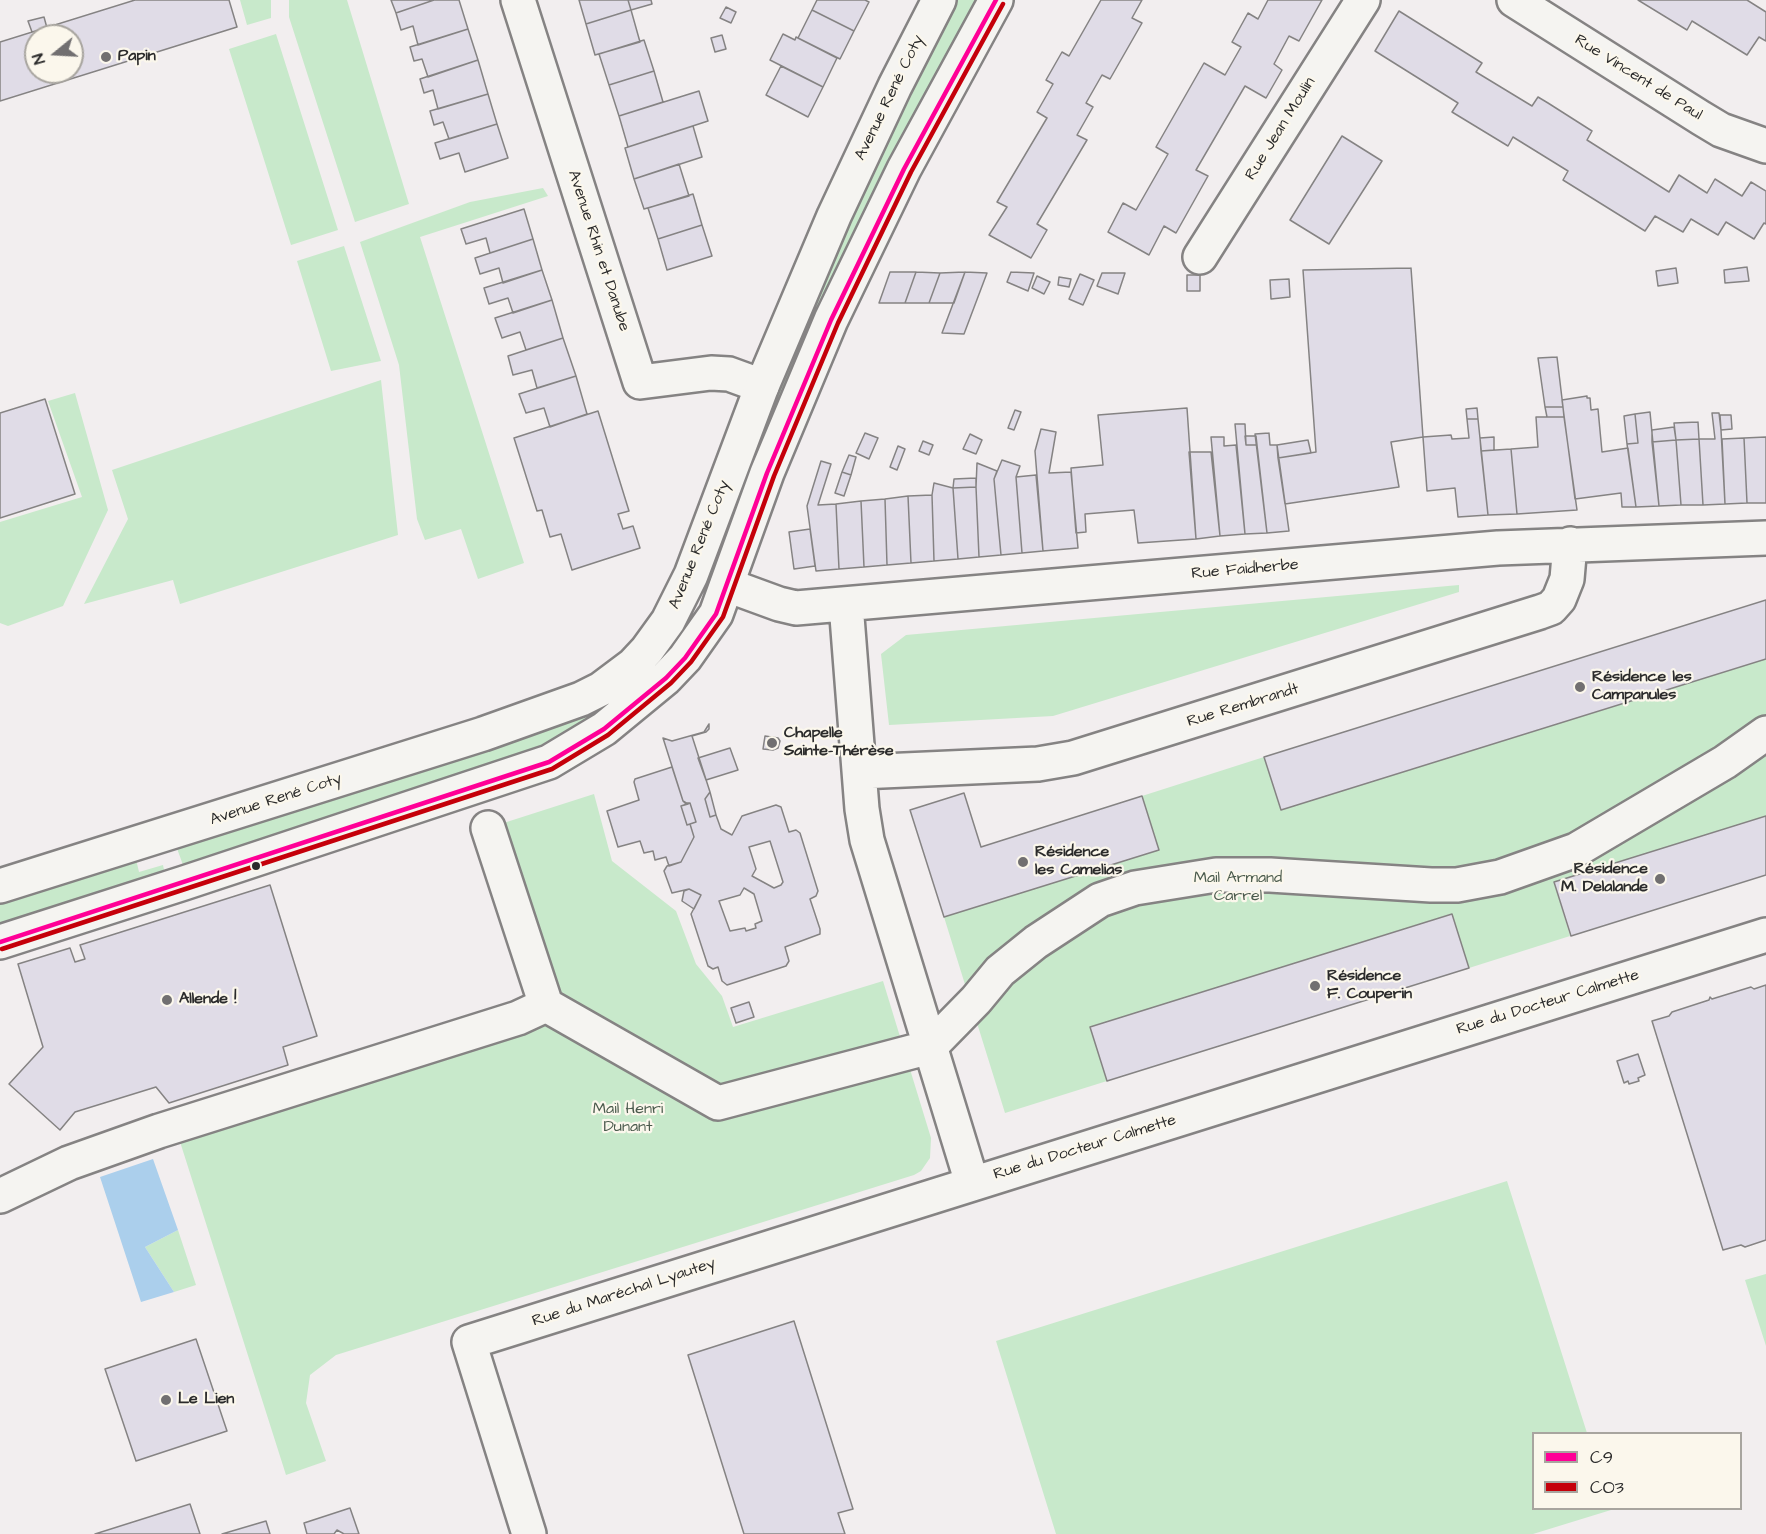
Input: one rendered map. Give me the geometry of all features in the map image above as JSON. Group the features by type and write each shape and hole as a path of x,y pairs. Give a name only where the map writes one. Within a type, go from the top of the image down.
{"street":[{"name":"Avenue Rhin et Danube","path":"518,0 640,382 711,373 729,374 762,386"},
{"name":"Avenue René Coty","path":"0,886 483,734 560,707 601,689 633,665 668,621 691,575 762,386 834,216 895,86 939,0"},
{"path":"0,942 184,884 549,762 604,729 666,678 685,658 716,614 767,473 831,320 904,169 996,0"},
{"name":"Rue Jean Moulin","path":"1200,257 1363,0"},
{"name":"Rue Vincent de Paul","path":"1514,0 1721,130 1766,146"},
{"name":"Rue Faidherbe","path":"727,585 796,608 1486,549 1766,538"},
{"name":"Rue Rembrandt","path":"860,772 1038,764 1073,758 1529,616 1551,608 1559,600 1567,579 1570,544"},
{"name":"Rue du Docteur Calmette","path":"846,604 862,809 867,840 972,1183 1766,935"},
{"path":"488,828 546,1005 718,1103 930,1047 976,1000 1000,971 1036,942 1100,900 1136,888 1216,875 1270,875 1431,885 1457,885 1500,877 1576,850 1725,762 1766,733"},
{"path":"0,1196 69,1162 159,1131 518,1018 546,1005"},
{"name":"Rue du Maréchal Lyautey","path":"529,1534 469,1342 972,1183"}],"green space":[{"path":"240,0 271,0 271,18 247,25"},
{"path":"289,0 347,0 409,204 355,222 289,17"},
{"path":"952,0 985,0 717,565 710,562 796,331"},
{"path":"276,34 338,230 291,245 229,49"},
{"path":"543,188 548,196 420,237 524,563 478,579 461,529 425,540 417,519 399,365 360,242 470,202"},
{"path":"344,246 381,361 331,371 297,261"},
{"path":"381,380 398,535 180,604 173,580 84,604 128,519 112,470"},
{"path":"75,393 108,510 63,606 8,626 0,623 0,522 82,497 48,401"},
{"path":"1459,585 1459,592 1053,716 889,725 881,654 906,635"},
{"path":"682,621 697,621 680,647 572,739 311,827 183,865 175,843 537,727"},
{"name":"Mail Armand Carrel","path":"1766,659 1766,816 1554,882 1570,936 1469,968 1451,914 1091,1027 1107,1081 1005,1113 944,917 1159,850 1142,796 1264,757 1281,810"},
{"name":"Mail Henri Dunant","path":"594,794 612,861 676,911 696,964 722,996 733,1027 883,981 931,1138 930,1158 921,1171 914,1175 336,1355 310,1375 306,1403 326,1461 286,1475 175,1126 546,1005 488,828"},
{"path":"135,855 139,872 163,865 165,875 0,926 0,898"},
{"path":"1507,1181 1587,1432 1532,1432 1532,1510 1611,1510 1533,1534 1056,1534 996,1341"},
{"path":"178,1230 196,1285 174,1292 145,1247"},
{"path":"1766,1274 1766,1346 1745,1280"}],"water":[{"path":"153,1159 178,1230 145,1247 174,1292 141,1302 100,1177"}],"building":[{"name":"Papin","path":"135,0 229,0 237,27 84,75 84,24 58,24"},
{"path":"391,0 434,0 396,13"},
{"path":"434,0 459,0 468,29 418,45 413,26 401,30 396,13"},
{"path":"579,0 628,0 631,10 586,24"},
{"path":"628,0 651,0 652,4 631,10"},
{"path":"817,0 865,0 869,2 854,31 812,10"},
{"path":"1101,0 1142,0 1132,18 1142,23 1110,79 1102,75 1086,103 1093,107 1077,135 1087,140 1037,224 1047,230 1031,258 989,235 1007,207 997,202 1047,118 1037,112 1053,84 1046,80 1062,52 1069,56"},
{"path":"1268,0 1322,0 1299,41 1289,36 1274,64 1282,70 1266,98 1245,86 1196,170 1208,176 1176,233 1164,226 1149,255 1108,232 1123,203 1136,210 1168,154 1156,147 1204,63 1225,75 1241,47 1232,42 1248,13 1258,19"},
{"path":"1638,0 1747,0 1766,12 1766,41 1759,37 1747,55 1692,21 1687,30"},
{"path":"726,7 736,12 731,23 720,18"},
{"path":"631,10 640,42 595,55 586,24"},
{"path":"812,10 854,31 840,59 798,38"},
{"path":"1399,11 1482,63 1476,72 1532,106 1538,97 1592,131 1587,140 1669,192 1679,175 1707,193 1715,179 1742,196 1751,182 1766,191 1766,224 1764,223 1754,239 1726,222 1718,235 1691,219 1683,232 1655,216 1645,231 1563,180 1568,171 1513,137 1508,146 1452,112 1458,103 1375,51"},
{"path":"44,17 46,24 29,24 28,21"},
{"path":"468,29 478,60 428,77 422,59 414,61 410,47"},
{"path":"783,34 795,40 796,37 837,58 823,87 770,60"},
{"name":"Papin","path":"24,35 24,84 54,84 0,101 0,42"},
{"path":"722,35 726,49 715,52 711,38"},
{"path":"644,40 654,71 609,85 599,54"},
{"path":"478,60 488,94 438,109 433,90 424,93 420,79"},
{"path":"781,66 823,87 808,117 766,95"},
{"path":"654,71 663,102 619,116 609,85"},
{"path":"699,91 708,121 628,147 619,116"},
{"path":"488,94 497,124 449,139 443,122 434,125 430,111"},
{"path":"497,124 508,158 465,172 459,153 440,159 435,143"},
{"path":"693,126 702,157 634,179 625,148"},
{"path":"1342,136 1382,161 1329,244 1290,220"},
{"path":"679,164 689,196 644,209 634,179"},
{"path":"693,194 702,225 658,239 648,208"},
{"path":"524,209 533,239 490,253 486,238 466,244 461,229"},
{"path":"702,225 712,256 667,270 658,239"},
{"path":"533,239 542,270 503,283 499,268 480,274 475,258"},
{"path":"1747,267 1749,281 1725,283 1724,270"},
{"path":"1411,268 1423,437 1391,442 1399,487 1285,504 1278,458 1316,452 1303,270"},
{"path":"1676,268 1678,283 1658,286 1656,271"},
{"path":"542,270 552,300 513,313 508,298 489,304 484,288"},
{"path":"890,272 916,272 905,303 879,303"},
{"path":"916,272 940,273 929,303 905,303"},
{"path":"965,272 954,303 929,303 940,273"},
{"path":"965,272 987,273 964,334 942,333"},
{"path":"1011,272 1034,273 1028,291 1007,282"},
{"path":"1102,273 1125,273 1118,294 1097,286"},
{"path":"1080,274 1094,280 1083,305 1069,299"},
{"path":"1187,275 1200,275 1200,291 1187,291"},
{"path":"1037,276 1050,282 1044,294 1032,288"},
{"path":"1059,277 1071,279 1069,287 1058,285"},
{"path":"1289,279 1290,297 1271,299 1270,280"},
{"path":"552,300 563,338 526,350 520,332 502,338 495,318"},
{"path":"563,338 576,376 537,388 532,370 513,375 508,356"},
{"path":"1557,357 1563,407 1545,407 1538,358"},
{"path":"576,376 587,414 550,427 544,408 526,413 519,394"},
{"path":"1587,396 1590,398 1591,410 1598,409 1602,452 1628,448 1636,507 1622,507 1621,493 1575,499 1562,400"},
{"path":"45,399 75,494 0,518 0,413"},
{"path":"1545,407 1563,407 1564,417 1547,417"},
{"path":"1187,408 1196,539 1138,543 1134,510 1085,514 1086,532 1076,533 1071,468 1103,465 1098,415"},
{"path":"1477,408 1478,419 1467,419 1466,409"},
{"path":"1015,410 1021,412 1014,430 1008,428"},
{"path":"598,411 629,511 618,514 623,529 633,526 640,548 572,570 561,534 550,537 542,510 537,511 514,438"},
{"path":"1650,412 1659,506 1636,507 1627,444 1638,443 1635,414"},
{"path":"1712,413 1719,413 1725,504 1703,505 1699,439 1715,439"},
{"path":"1635,414 1638,443 1627,444 1624,416"},
{"path":"1720,415 1731,415 1732,429 1721,430"},
{"path":"1536,417 1564,417 1577,510 1517,514 1511,449 1538,447"},
{"path":"1467,419 1478,419 1488,515 1458,517 1455,488 1427,491 1423,437 1451,435 1452,439 1469,438"},
{"path":"1698,422 1699,439 1676,440 1674,423"},
{"path":"1235,424 1245,424 1246,445 1257,445 1267,533 1245,534"},
{"path":"1674,427 1676,440 1652,442 1652,430"},
{"path":"1041,429 1056,432 1049,473 1071,472 1078,548 1043,551 1035,451"},
{"path":"865,433 878,438 869,459 856,453"},
{"path":"1269,433 1270,445 1277,445 1289,531 1267,533 1255,434"},
{"path":"970,434 982,440 976,454 963,449"},
{"path":"1245,436 1256,436 1257,445 1246,445"},
{"path":"1211,437 1224,437 1224,446 1236,445 1245,534 1220,536"},
{"path":"1494,437 1494,450 1481,451 1480,438"},
{"path":"1766,437 1766,503 1747,503 1744,438"},
{"path":"1744,438 1747,503 1725,504 1722,439"},
{"path":"1699,439 1703,505 1681,505 1676,440"},
{"path":"1308,440 1311,453 1278,458 1277,445"},
{"path":"1676,440 1681,505 1659,506 1652,442"},
{"path":"923,441 933,445 929,455 919,451"},
{"path":"898,446 905,449 897,470 890,467"},
{"path":"1511,449 1517,514 1488,515 1481,451"},
{"path":"1189,452 1211,452 1220,536 1196,539"},
{"path":"849,455 856,457 851,475 842,472"},
{"path":"1002,460 1020,466 1016,477 1022,553 1001,555 994,479"},
{"path":"821,461 831,464 818,505 836,504 839,569 816,571 807,506"},
{"path":"977,463 997,471 994,479 1001,555 979,557"},
{"path":"842,472 851,475 844,496 835,493"},
{"path":"1036,475 1043,551 1022,553 1016,477"},
{"path":"976,478 976,487 953,488 954,479"},
{"path":"934,483 953,488 958,559 934,561 932,495"},
{"path":"976,487 979,557 958,559 953,488"},
{"path":"932,495 934,561 911,563 908,496"},
{"path":"908,496 911,563 887,565 885,499"},
{"path":"885,499 887,565 864,567 861,501"},
{"path":"861,501 864,567 839,569 836,504"},
{"path":"810,529 815,566 794,569 789,532"},
{"name":"Résidence les Campanules","path":"1766,600 1766,659 1281,810 1264,757"},
{"path":"709,724 706,732 692,736 710,792 705,799 710,817 716,815 721,829 732,835 742,816 776,805 781,807 789,832 796,830 800,833 818,891 816,896 810,899 820,934 785,947 789,961 786,966 727,985 722,981 718,967 713,969 708,966 691,914 701,895 689,889 672,893 664,871 667,866 681,862 694,837 690,824 696,822 690,803 683,801 663,738 672,741 704,732","holes":["770,841 783,882 774,888 752,876 756,869 749,847","744,888 754,894 762,921 755,924 756,928 746,931 745,928 730,931 719,901 740,895"]},
{"name":"Chapelle Sainte-Thérèse","path":"765,736 778,738 780,741 778,748 763,749"},
{"path":"730,748 738,770 706,780 698,758"},
{"path":"672,767 683,801 688,804 681,806 687,825 690,824 694,837 681,862 669,866 666,857 655,860 653,851 644,853 640,841 618,847 607,811 639,800 635,779"},
{"path":"710,792 716,815 710,817 705,799"},
{"name":"Résidence les Camelias","path":"964,793 981,847 1142,796 1159,850 944,917 910,810"},
{"path":"690,803 696,822 687,825 681,806"},
{"name":"Résidence M. Delalande","path":"1766,816 1766,875 1571,936 1554,882"},
{"name":"Allende !","path":"270,885 317,1036 283,1047 288,1065 169,1103 156,1087 75,1112 60,1130 9,1084 43,1047 18,964 70,948 75,962 85,959 80,945"},
{"path":"689,889 701,895 694,909 682,901 684,891"},
{"name":"Résidence F. Couperin","path":"1452,914 1469,968 1107,1081 1090,1027"},
{"path":"1766,985 1766,1240 1745,1247 1741,1245 1723,1250 1652,1021 1709,1000 1710,997 1712,999 1751,987 1754,989"},
{"path":"749,1002 754,1017 736,1023 731,1008"},
{"path":"1638,1054 1645,1075 1638,1078 1639,1081 1624,1083 1617,1061"},
{"path":"794,1321 853,1509 838,1513 845,1534 744,1534 688,1355"},
{"name":"Le Lien","path":"196,1339 227,1431 136,1461 105,1369"},
{"path":"190,1504 200,1534 95,1534"},
{"path":"350,1508 359,1534 344,1534 337,1530 334,1534 307,1534 304,1523"},
{"path":"266,1521 270,1534 222,1534"}],"transit line":[{"name":"C9","path":"0,942 549,762 604,729 666,678 685,658 716,614 767,473 831,320 904,169 996,0"},
{"name":"CO3","path":"2,949 552,769 608,735 671,683 691,662 723,617 774,476 838,323 911,172 1003,4"}],"place":[{"name":"Papin","path":"106,57"},
{"name":"Résidence les Campanules","path":"1580,687"},
{"name":"Chapelle Sainte-Thérèse","path":"772,743"},
{"name":"Résidence les Camelias","path":"1023,862"},
{"name":"Résidence M. Delalande","path":"1660,879"},
{"name":"Résidence F. Couperin","path":"1315,986"},
{"name":"Allende !","path":"167,1000"},
{"name":"Le Lien","path":"166,1400"}]}
